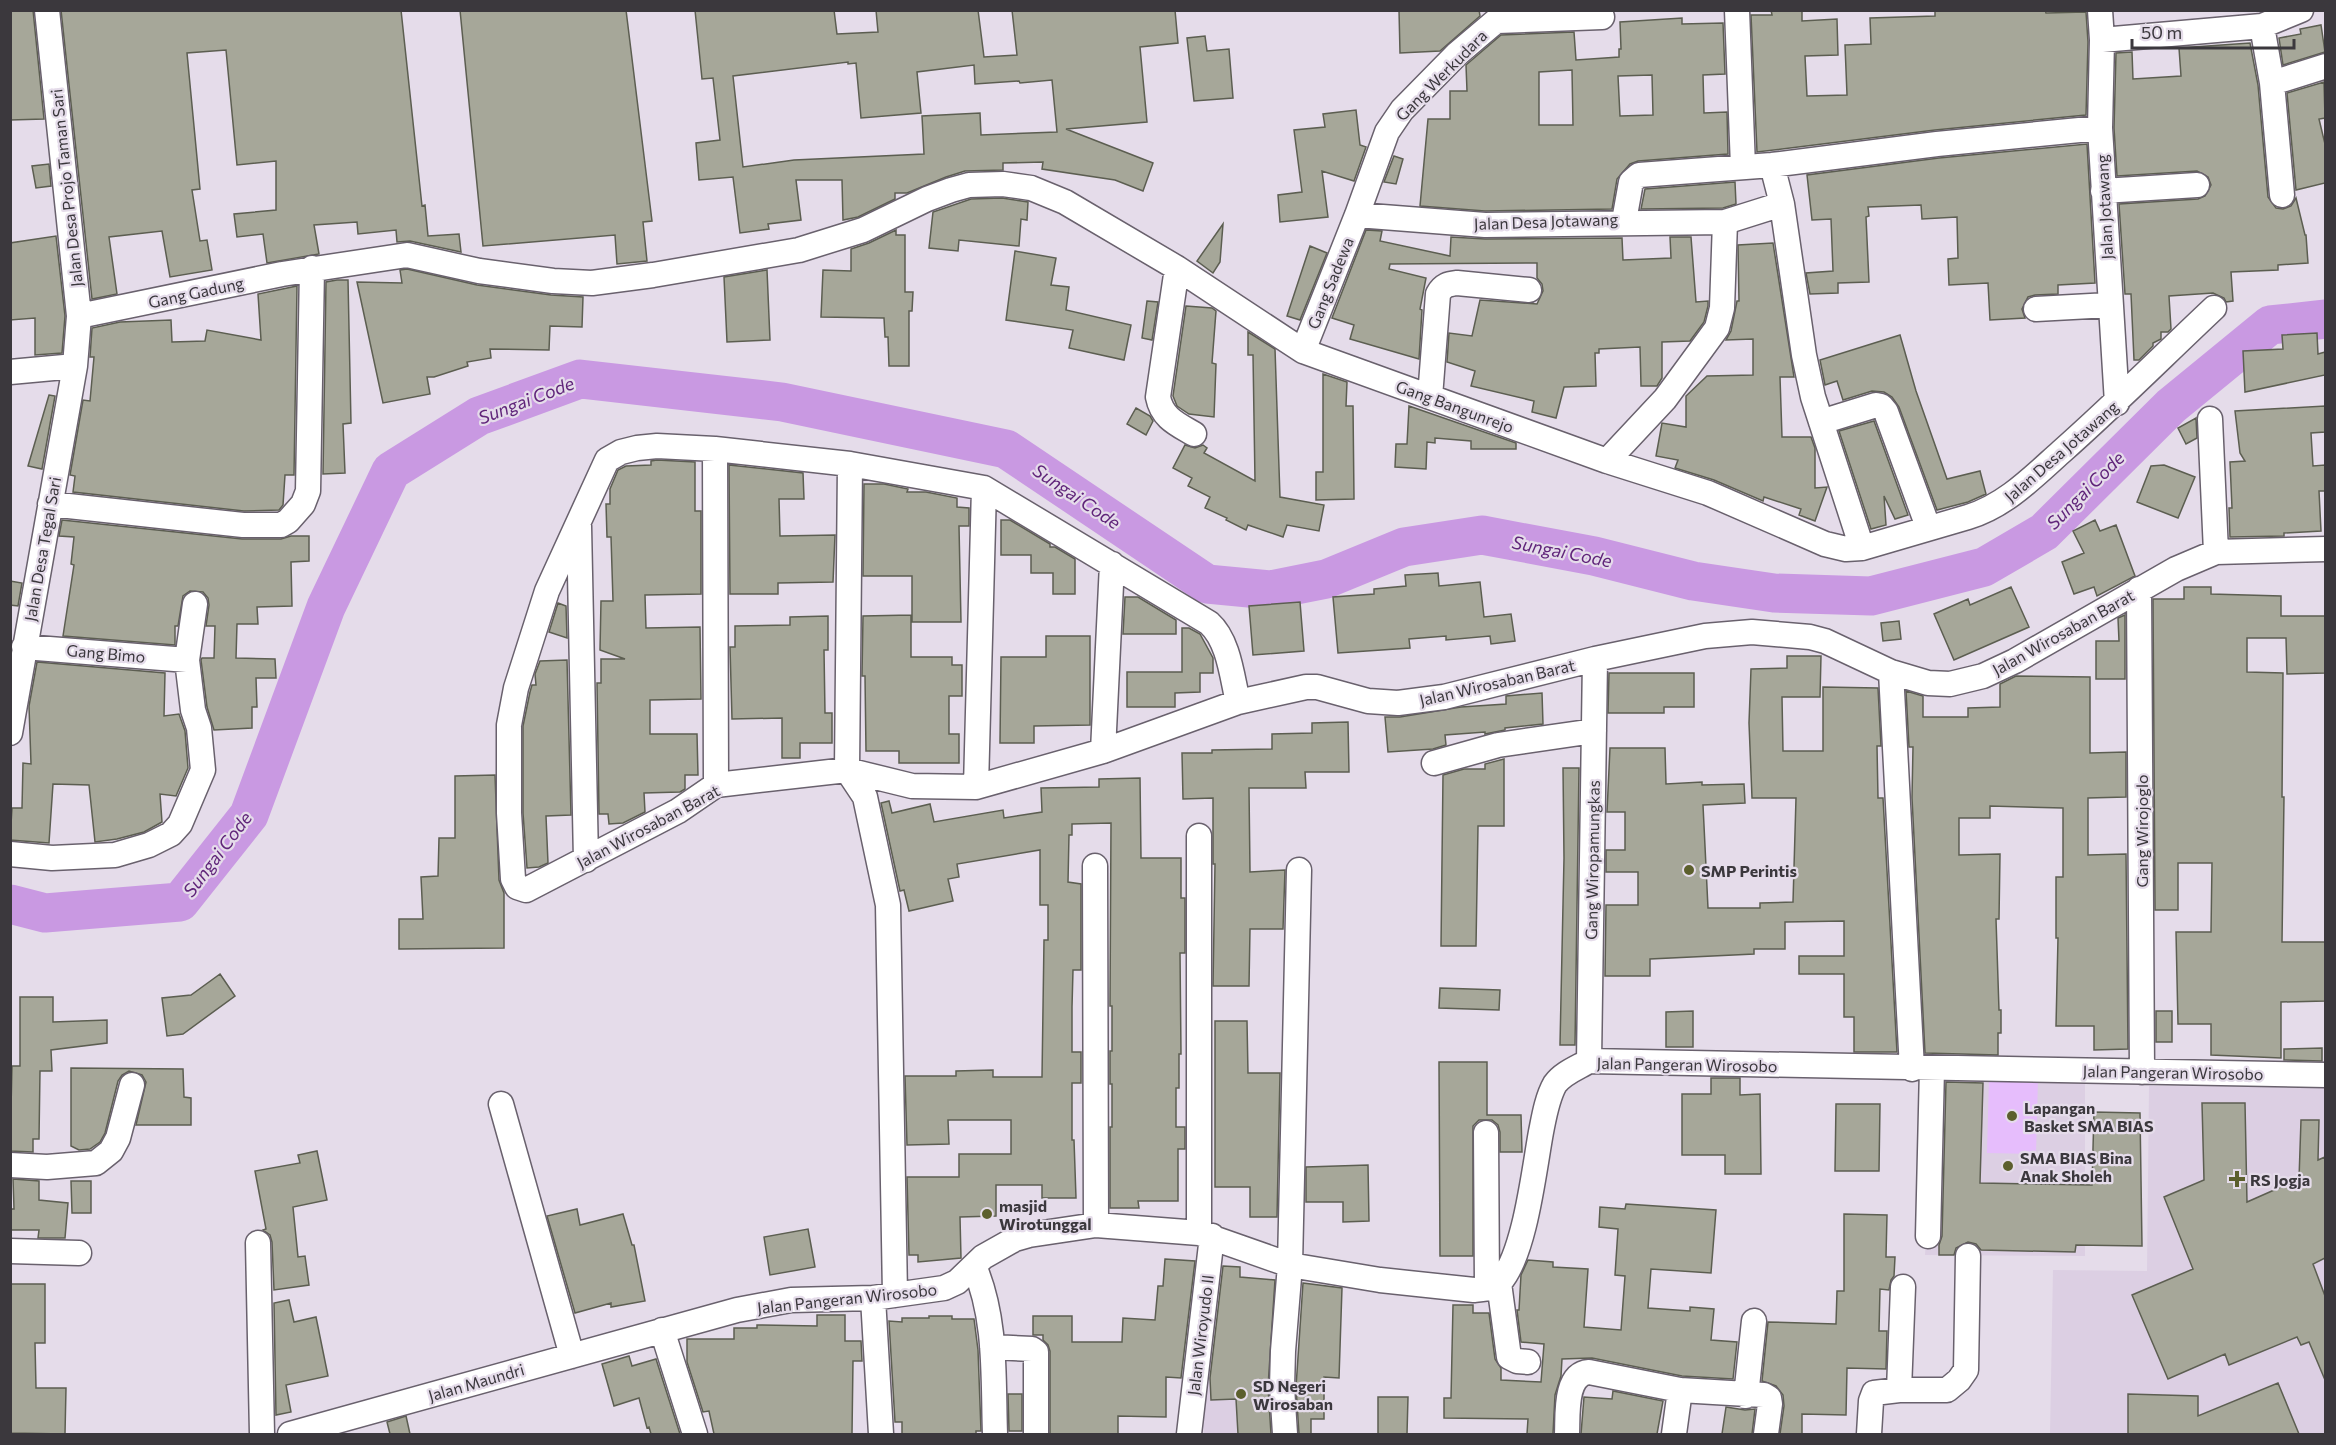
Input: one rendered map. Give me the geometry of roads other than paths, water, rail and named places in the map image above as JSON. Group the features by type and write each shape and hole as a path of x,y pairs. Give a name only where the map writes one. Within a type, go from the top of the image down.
{"street":[{"name":"Jalan Desa Projo Taman Sari","path":"47,10 79,316 75,366"},
{"path":"1737,10 1743,167"},
{"name":"Jalan Jotawang","path":"2100,10 2102,40 2100,128 2109,305 2117,403"},
{"path":"2102,40 2262,26 2301,10"},
{"path":"1503,16 1602,17"},
{"name":"Gang Werkudara","path":"1358,215 1381,143 1395,119 1457,54 1503,16"},
{"path":"2262,26 2272,83 2282,195"},
{"path":"2272,83 2325,66"},
{"name":"Jalan Desa Jotawang","path":"1358,215 1485,225 1624,221 1630,182 1635,176 1772,165 1937,144 2100,128"},
{"path":"1772,165 1782,204 1804,355 1813,397 1862,548"},
{"name":"Gang Gadung","path":"79,316 312,275 407,255 479,271 553,281 608,281 799,250 863,230 927,198 969,185 984,183 1031,188 1065,202 1177,268"},
{"path":"2103,191 2197,185"},
{"path":"1624,221 1725,222 1782,204"},
{"name":"Gang Sadewa","path":"1303,351 1358,215"},
{"path":"1607,461 1665,399 1717,328 1722,308 1725,222"},
{"path":"1177,268 1158,397 1160,408 1167,418 1194,434"},
{"name":"Gang Bangunrejo","path":"1177,268 1303,351 1607,461"},
{"path":"50,504 243,525 281,525 288,521 305,501 308,491 312,275"},
{"path":"1430,397 1438,294 1442,288 1448,284 1457,283 1528,290"},
{"path":"2036,309 2109,305"},
{"name":"Jalan Desa Jotawang","path":"1607,461 1708,493 1825,544 1846,549 1862,548 1928,527 1980,514 2003,501 2117,403 2214,308"},
{"path":"10,372 75,366"},
{"name":"Jalan Desa Tegal Sari","path":"10,733 75,366"},
{"path":"1821,422 1876,405 1881,406 1886,412 1928,527"},
{"path":"2210,419 2216,552"},
{"path":"586,860 579,522 607,460 637,448 657,446 715,449 850,464 984,488 1214,627 1226,653 1238,702"},
{"path":"715,449 717,785"},
{"path":"850,464 847,770 865,797 888,905 881,1434"},
{"path":"976,786 984,488"},
{"name":"Jalan Wirosaban Barat","path":"579,522 547,591 528,644 509,725 509,813 513,879 517,887 526,890 678,811 717,785 847,770 912,786 976,786 1103,751 1238,702 1312,687 1368,702 1398,704 1444,697 1595,659 1705,636 1752,632 1771,632 1825,641 1891,672 1939,684 1983,676 2015,662 2139,589 2176,569 2216,552 2325,549"},
{"path":"1103,751 1112,564"},
{"name":"Gang Wirojoglo","path":"2139,589 2142,1072"},
{"path":"10,854 52,858 115,855 149,845 171,834 180,824 203,770 199,728 193,710 187,660 195,604"},
{"name":"Gang Bimo","path":"24,647 187,660"},
{"name":"Gang Wiropamungkas","path":"1589,1061 1595,659"},
{"path":"1891,672 1922,1068 1928,1236"},
{"path":"1434,763 1498,745 1594,730"},
{"name":"Jalan Wiroyudo II","path":"1189,1434 1205,1235 1198,836"},
{"path":"1095,866 1096,1225"},
{"path":"1285,1434 1282,1387 1290,1265 1299,870"},
{"name":"Jalan Pangeran Wirosobo","path":"662,1330 765,1304 791,1300 884,1296 949,1286 983,1257 1015,1239 1096,1225 1205,1235 1290,1265 1380,1280 1474,1290 1493,1286 1514,1256 1523,1225 1545,1113 1552,1090 1563,1075 1589,1061 2325,1075"},
{"path":"10,1165 47,1167 96,1163 111,1150 118,1138 132,1085"},
{"path":"501,1104 572,1356"},
{"path":"1486,1133 1493,1286 1509,1357 1517,1361 1528,1362"},
{"path":"258,1243 262,1434"},
{"path":"10,1251 79,1253"},
{"path":"1869,1434 1871,1401 1874,1393 1899,1390 1947,1390 1959,1380 1966,1370 1968,1256"},
{"path":"974,1266 987,1305 992,1347 995,1434"},
{"path":"1899,1390 1903,1287"},
{"path":"1746,1396 1754,1321"},
{"path":"662,1330 695,1434"},
{"name":"Jalan Maundri","path":"290,1434 662,1330"},
{"path":"992,1347 1032,1349 1036,1352 1036,1434"},
{"path":"1567,1434 1571,1385 1574,1379 1583,1373 1680,1390 1746,1396 1764,1395 1769,1398 1770,1404 1766,1434"},
{"path":"1674,1434 1680,1390"}],"waterway":[{"name":"Sungai Code","path":"10,904 45,913 180,902 249,815 326,607 391,471 479,416 580,379 782,402 1006,449 1207,584 1270,590 1326,579 1404,547 1482,535 1594,556 1693,581 1774,593 1871,596 1984,567 2044,532 2171,406 2270,325 2326,319"}],"place":[{"name":"SMP Perintis","path":"1689,870"},
{"name":"Lapangan Basket SMA BIAS","path":"2012,1116"},
{"name":"SMA BIAS Bina Anak Sholeh","path":"2008,1166"},
{"name":"RS Jogja","path":"2237,1179"},
{"name":"masjid Wirotunggal","path":"987,1214"},
{"name":"SD Negeri Wirosaban","path":"1241,1394"}]}
